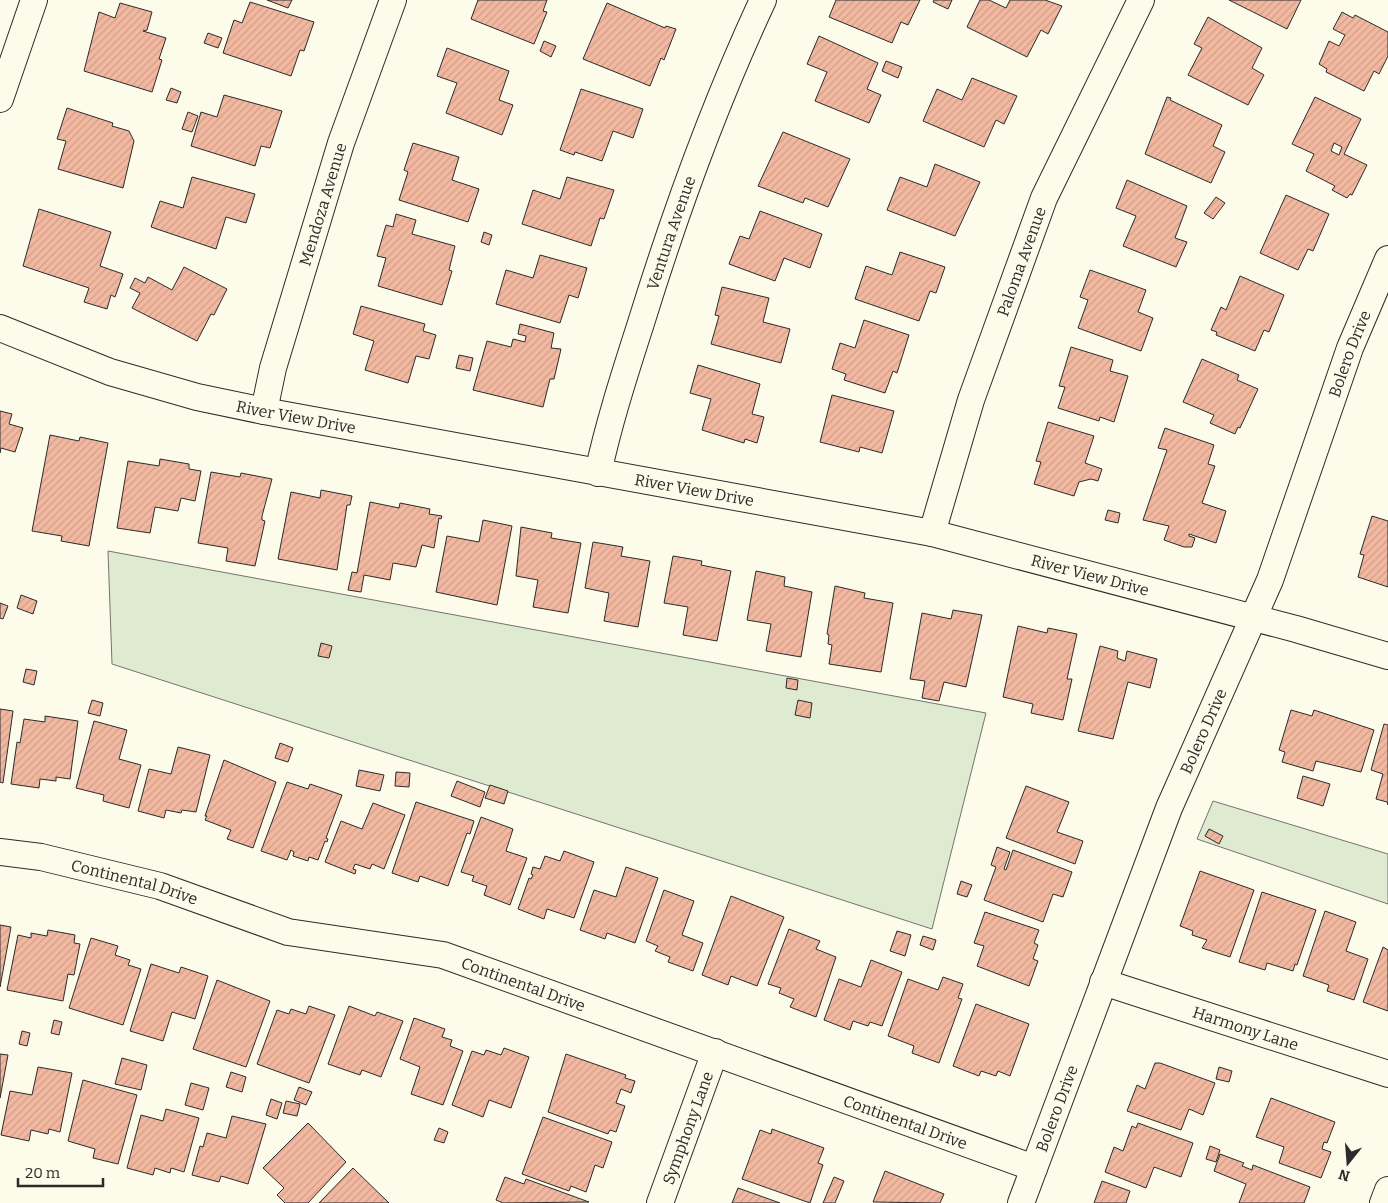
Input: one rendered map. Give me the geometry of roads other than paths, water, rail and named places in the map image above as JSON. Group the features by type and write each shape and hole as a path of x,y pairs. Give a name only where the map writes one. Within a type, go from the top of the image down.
{"street":[{"path":"0,99 34,0"},
{"name":"Mendoza Avenue","path":"264,411 273,368 341,143 393,0"},
{"name":"Ventura Avenue","path":"598,473 606,434 668,237 730,71 763,0"},
{"name":"Paloma Avenue","path":"932,533 971,400 1044,198 1141,0"},
{"name":"Bolero Drive","path":"1021,1203 1169,808 1270,580 1350,348 1388,259"},
{"name":"River View Drive","path":"0,328 110,372 197,397 598,473 932,533 1252,617 1388,656"},
{"name":"Continental Drive","path":"0,852 41,857 160,886 288,932 443,955 1034,1168"},
{"name":"Harmony Lane","path":"1103,982 1388,1074"},
{"name":"Symphony Lane","path":"660,1203 715,1052"},
{"path":"1383,1203 1388,1190"}]}
